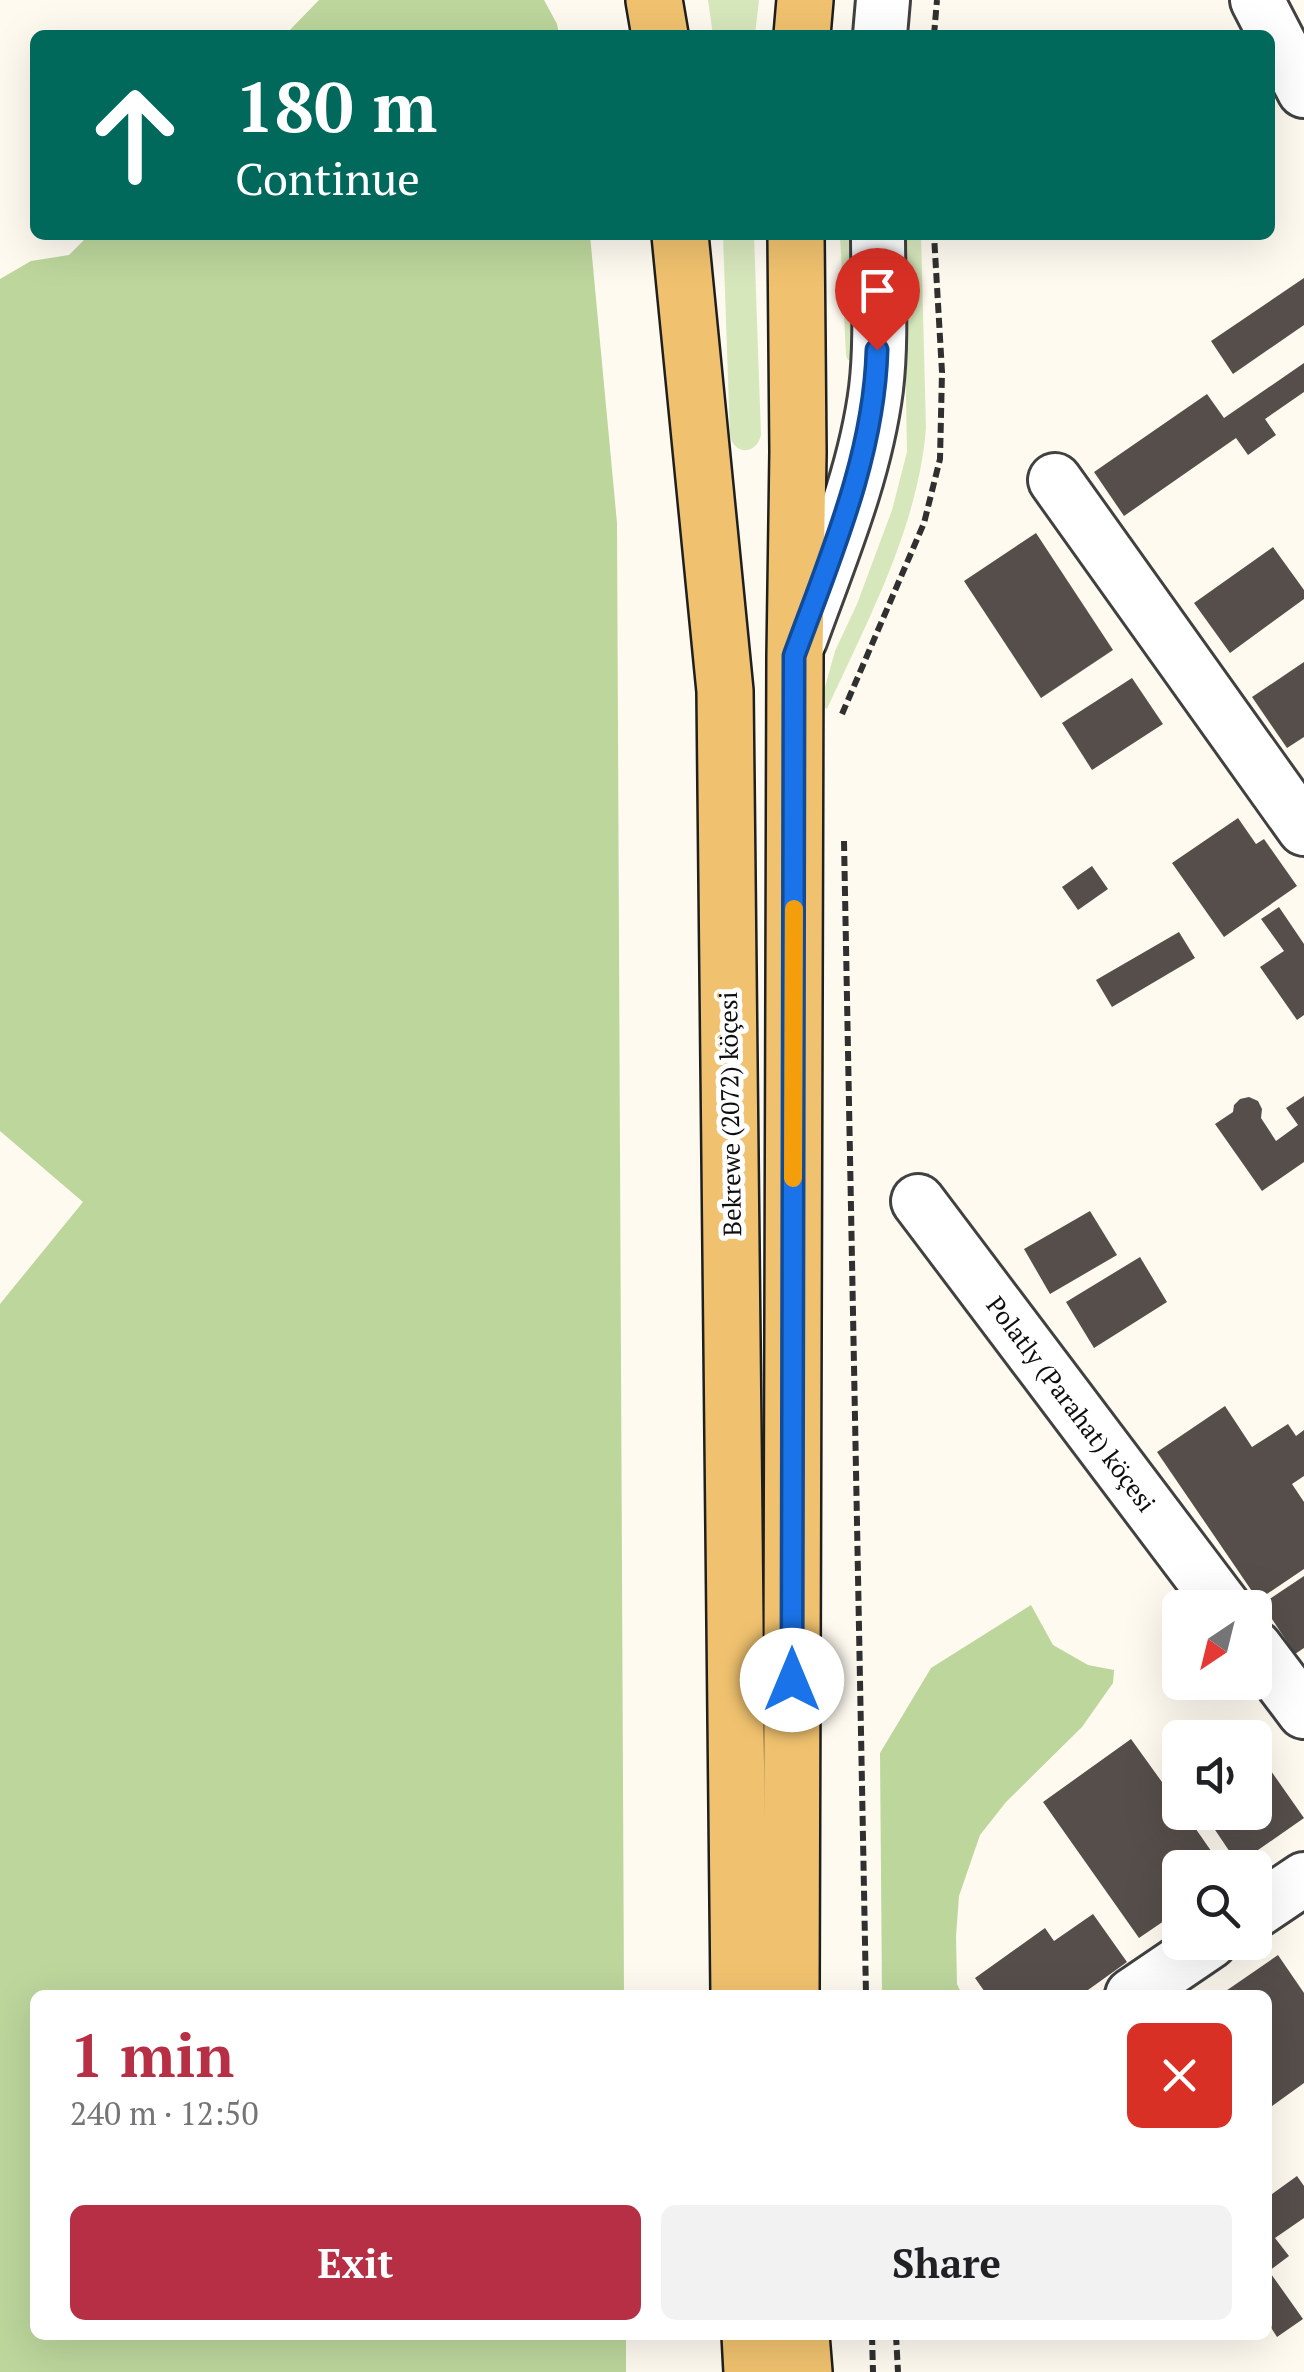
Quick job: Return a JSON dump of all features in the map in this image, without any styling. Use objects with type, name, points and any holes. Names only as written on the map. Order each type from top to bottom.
[{"type":"main road","points":[[654,0],[659,30]]},
{"type":"main road","points":[[803,30],[806,0]]},
{"type":"main road","name":"Bekrewe (2072) köçesi","points":[[680,240],[725,691],[739,1990]]},
{"type":"main road","points":[[791,1990],[796,240]]},
{"type":"main road","points":[[750,2340],[752,2372]]},
{"type":"main road","points":[[802,2340],[804,2372]]},
{"type":"street","points":[[880,30],[883,0]]},
{"type":"street","points":[[1257,0],[1273,30]]},
{"type":"street","points":[[1275,34],[1304,90]]},
{"type":"street","points":[[794,656],[850,500],[876,389],[878,240]]},
{"type":"street","points":[[1055,480],[1304,829]]},
{"type":"street","name":"Polatly (Parahat) köçesi","points":[[918,1201],[1211,1590]]},
{"type":"street","points":[[1272,1670],[1304,1712]]},
{"type":"street","points":[[1272,1901],[1304,1879]]},
{"type":"street","points":[[1139,1990],[1184,1960]]},
{"type":"path","points":[[935,30],[938,0]]},
{"type":"path","points":[[840,718],[924,524],[940,459],[942,372],[934,240]]},
{"type":"path","points":[[844,822],[866,1990]]},
{"type":"path","points":[[872,2340],[872,2372]]},
{"type":"path","points":[[896,2340],[898,2372]]},
{"type":"green space","points":[[319,0],[544,0],[558,30],[290,30]]},
{"type":"green space","points":[[708,0],[759,0],[756,30],[712,30]]},
{"type":"green space","points":[[84,240],[590,240],[617,523],[624,1990],[30,1990],[30,2340],[626,2340],[626,2372],[0,2372],[0,1304],[83,1202],[0,1131],[0,279],[31,261],[69,255]]},
{"type":"green space","points":[[723,240],[754,240],[761,435],[755,446],[746,450],[736,447],[730,436]]},
{"type":"green space","points":[[840,240],[850,240],[854,356],[848,360]]},
{"type":"green space","points":[[903,240],[921,240],[926,428],[921,465],[889,572],[827,709],[820,705],[835,651],[892,510],[907,452]]},
{"type":"green space","points":[[1031,1605],[1053,1645],[1088,1665],[1114,1670],[1113,1683],[1082,1727],[1006,1802],[980,1835],[959,1896],[956,1936],[960,1990],[882,1990],[880,1753],[931,1668]]},
{"type":"building","points":[[1304,278],[1304,325],[1233,374],[1211,341]]},
{"type":"building","points":[[1304,363],[1304,392],[1265,419],[1276,435],[1248,455],[1236,438],[1124,516],[1094,472],[1207,394],[1224,418]]},
{"type":"building","points":[[1036,533],[1113,650],[1041,698],[964,581]]},
{"type":"building","points":[[1273,547],[1304,590],[1304,599],[1230,653],[1194,603]]},
{"type":"building","points":[[1304,662],[1304,737],[1287,748],[1252,697]]},
{"type":"building","points":[[1132,678],[1163,724],[1092,770],[1062,723]]},
{"type":"building","points":[[1238,818],[1256,844],[1264,839],[1297,886],[1224,937],[1172,863]]},
{"type":"building","points":[[1092,866],[1108,889],[1078,910],[1062,887]]},
{"type":"building","points":[[1279,907],[1304,944],[1304,1015],[1297,1020],[1260,967],[1284,951],[1261,919]]},
{"type":"building","points":[[1179,932],[1195,958],[1112,1007],[1096,980]]},
{"type":"building","points":[[1304,1096],[1304,1162],[1262,1191],[1215,1124],[1233,1112],[1240,1099],[1249,1097],[1258,1101],[1261,1118],[1276,1141],[1298,1125],[1286,1108]]},
{"type":"building","points":[[1090,1211],[1117,1255],[1050,1294],[1024,1249]]},
{"type":"building","points":[[1140,1257],[1167,1302],[1094,1348],[1066,1302]]},
{"type":"building","points":[[1225,1406],[1252,1447],[1288,1424],[1296,1436],[1304,1430],[1304,1476],[1292,1484],[1304,1502],[1304,1569],[1272,1591],[1251,1590],[1157,1452]]},
{"type":"building","points":[[1304,1576],[1304,1648],[1295,1654],[1272,1619],[1272,1597]]},
{"type":"building","points":[[1131,1739],[1162,1782],[1162,1830],[1197,1830],[1210,1850],[1162,1850],[1162,1922],[1139,1938],[1043,1802]]},
{"type":"building","points":[[1272,1772],[1304,1818],[1258,1850],[1229,1850],[1215,1830],[1272,1830]]},
{"type":"building","points":[[1093,1914],[1127,1962],[1088,1990],[983,1990],[975,1978],[1045,1928],[1054,1941]]},
{"type":"building","points":[[1278,1955],[1304,1993],[1304,2083],[1272,2106],[1272,1990],[1227,1990]]},
{"type":"building","points":[[1297,2176],[1304,2186],[1304,2218],[1275,2238],[1289,2256],[1272,2269],[1272,2194]]},
{"type":"building","points":[[1272,2275],[1303,2319],[1277,2337],[1272,2329]]},
{"type":"slow traffic","points":[[793,1178],[794,909]]},
{"type":"route","points":[[792,1680],[794,656],[850,500],[876,389],[877,350]]}]
